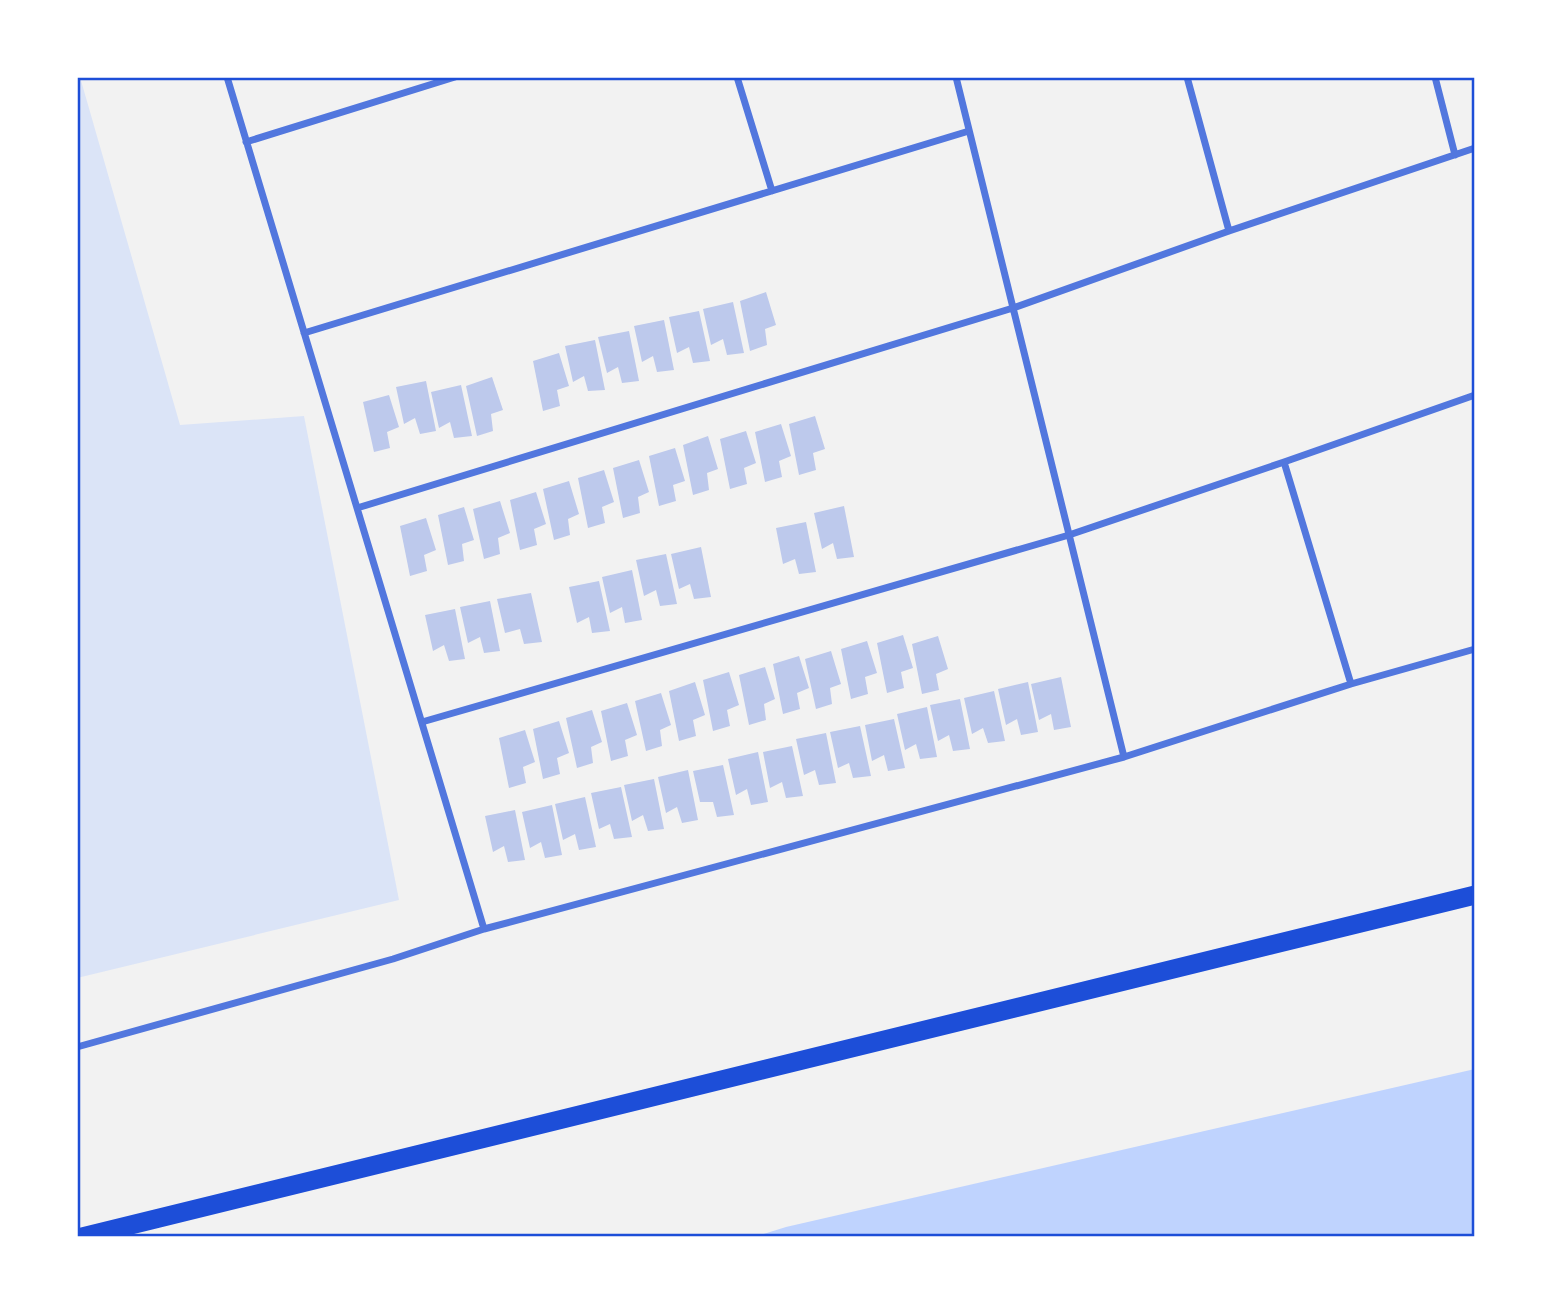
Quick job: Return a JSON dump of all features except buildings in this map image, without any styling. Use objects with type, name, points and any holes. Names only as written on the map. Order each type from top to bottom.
[{"type":"highway","points":[[82,1237],[1475,895]]},
{"type":"street","points":[[227,77],[484,929]]},
{"type":"street","points":[[246,142],[455,77]]},
{"type":"street","points":[[737,77],[772,191]]},
{"type":"street","points":[[956,77],[1124,757]]},
{"type":"street","points":[[1187,77],[1229,231]]},
{"type":"street","points":[[1435,77],[1455,155]]},
{"type":"street","points":[[304,333],[969,131]]},
{"type":"street","points":[[357,508],[1013,309],[1229,231],[1475,148]]},
{"type":"street","points":[[422,722],[1069,535],[1475,395]]},
{"type":"street","points":[[1284,462],[1351,684]]},
{"type":"street","points":[[77,1047],[393,959],[484,929],[1124,757],[1351,684],[1475,649]]},
{"type":"shaded area","points":[[77,77],[80,77],[180,425],[304,416],[399,900],[77,978]]},
{"type":"water","points":[[1475,1069],[1475,1237],[754,1237],[786,1227]]}]
